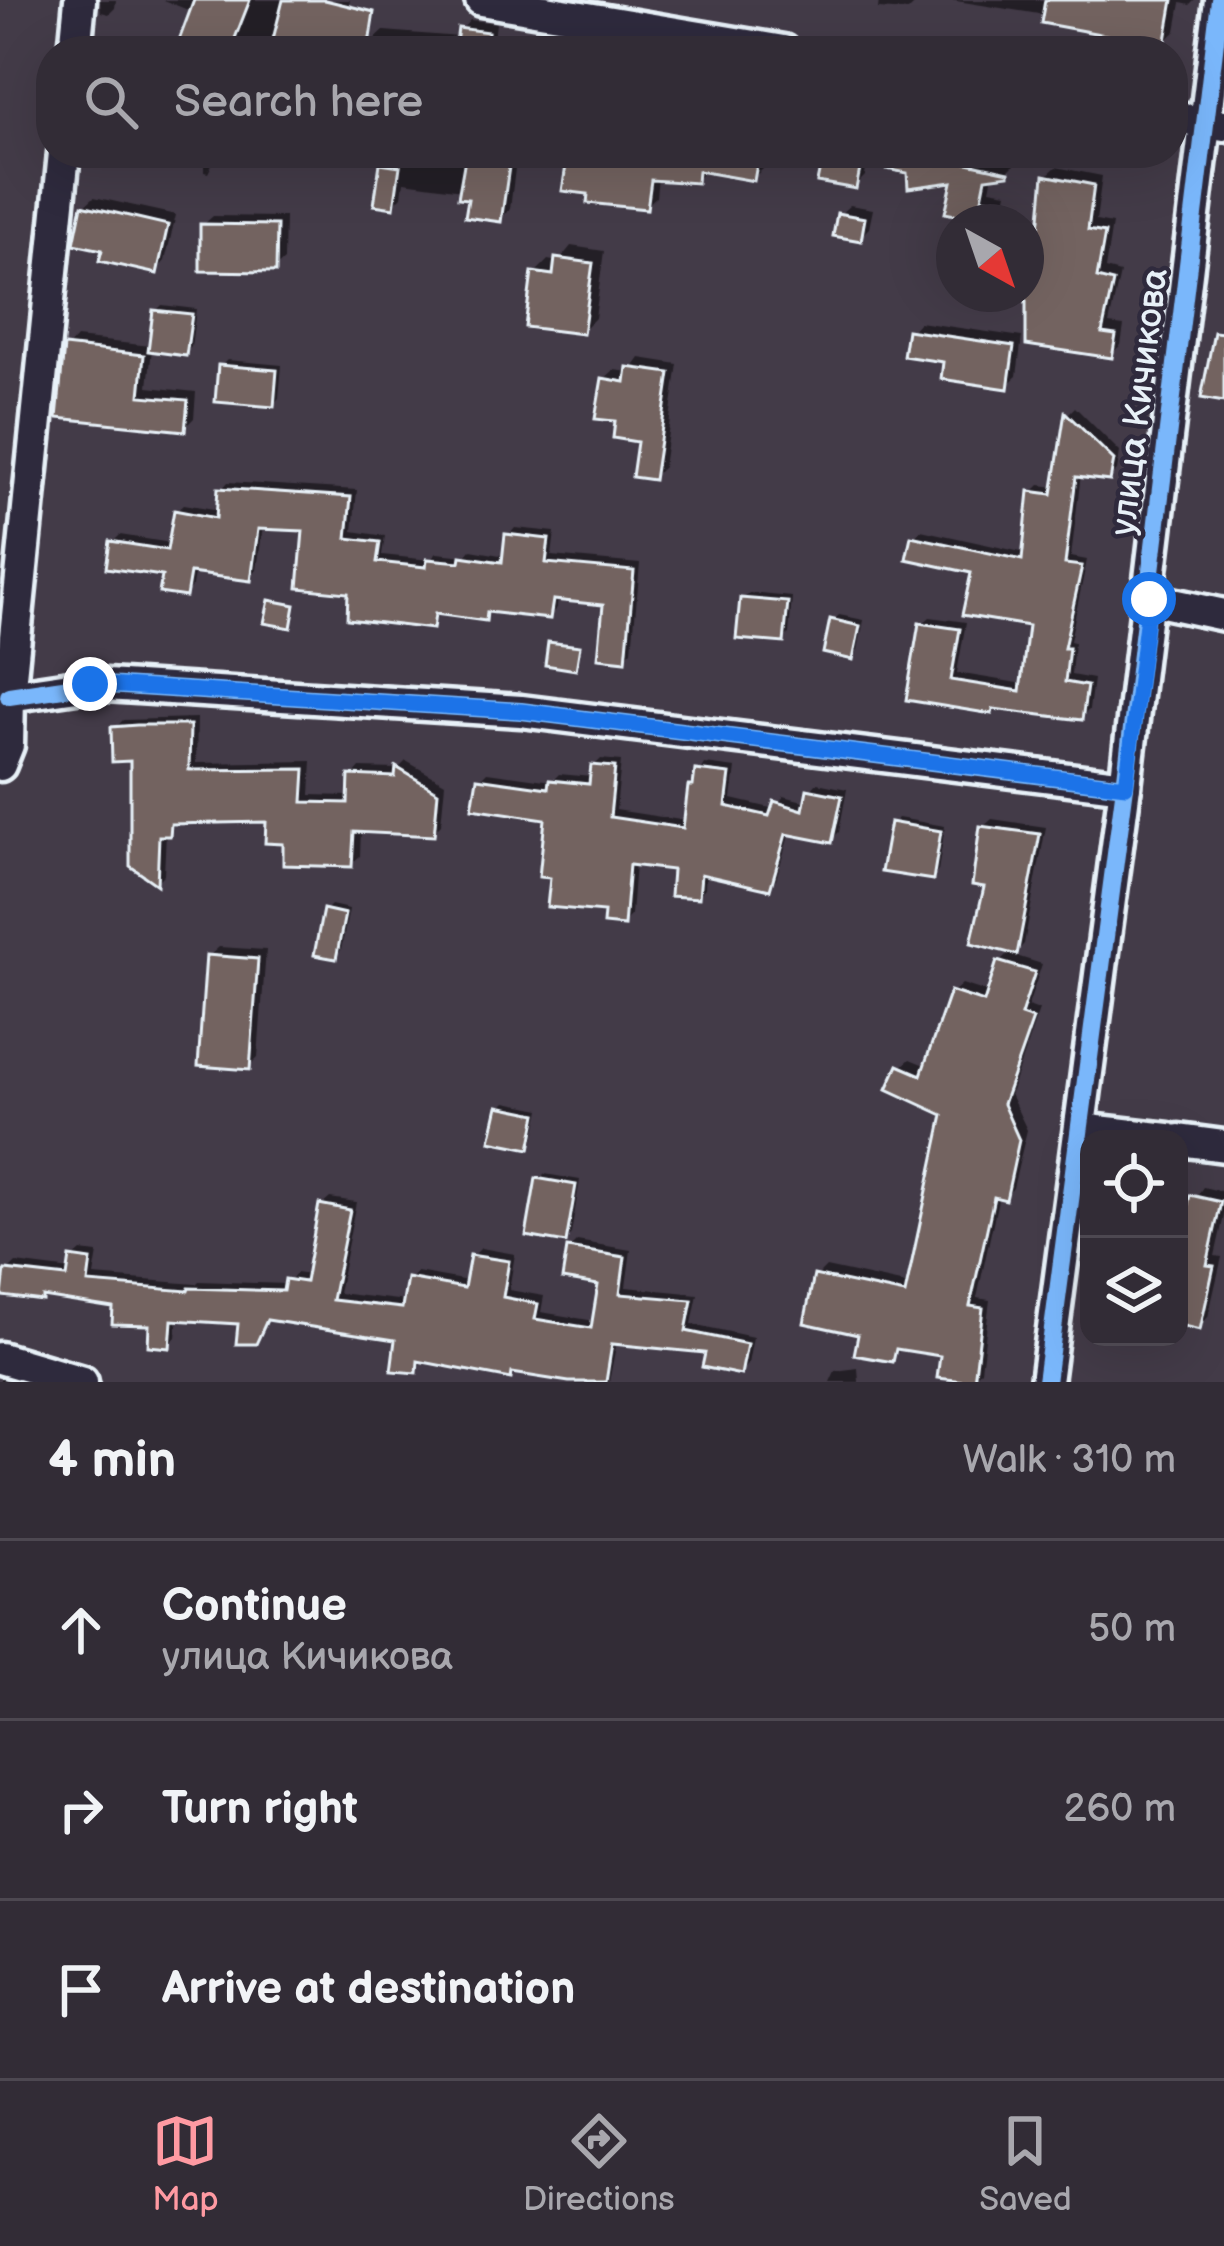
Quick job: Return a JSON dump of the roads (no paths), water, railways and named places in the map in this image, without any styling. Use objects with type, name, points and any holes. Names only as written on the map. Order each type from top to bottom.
[{"type":"street","points":[[76,36],[80,0]]},
{"type":"street","points":[[481,0],[694,36]]},
{"type":"street","name":"улица Кичикова","points":[[1046,1382],[1216,124],[1220,0]]},
{"type":"street","points":[[0,765],[8,745],[9,696],[62,168]]},
{"type":"street","points":[[1149,599],[1224,615]]},
{"type":"street","points":[[9,696],[90,684],[521,711],[1126,786]]},
{"type":"street","points":[[1080,1129],[1089,1130]]},
{"type":"street","points":[[1188,1141],[1224,1146]]},
{"type":"street","points":[[0,1358],[82,1382]]}]
